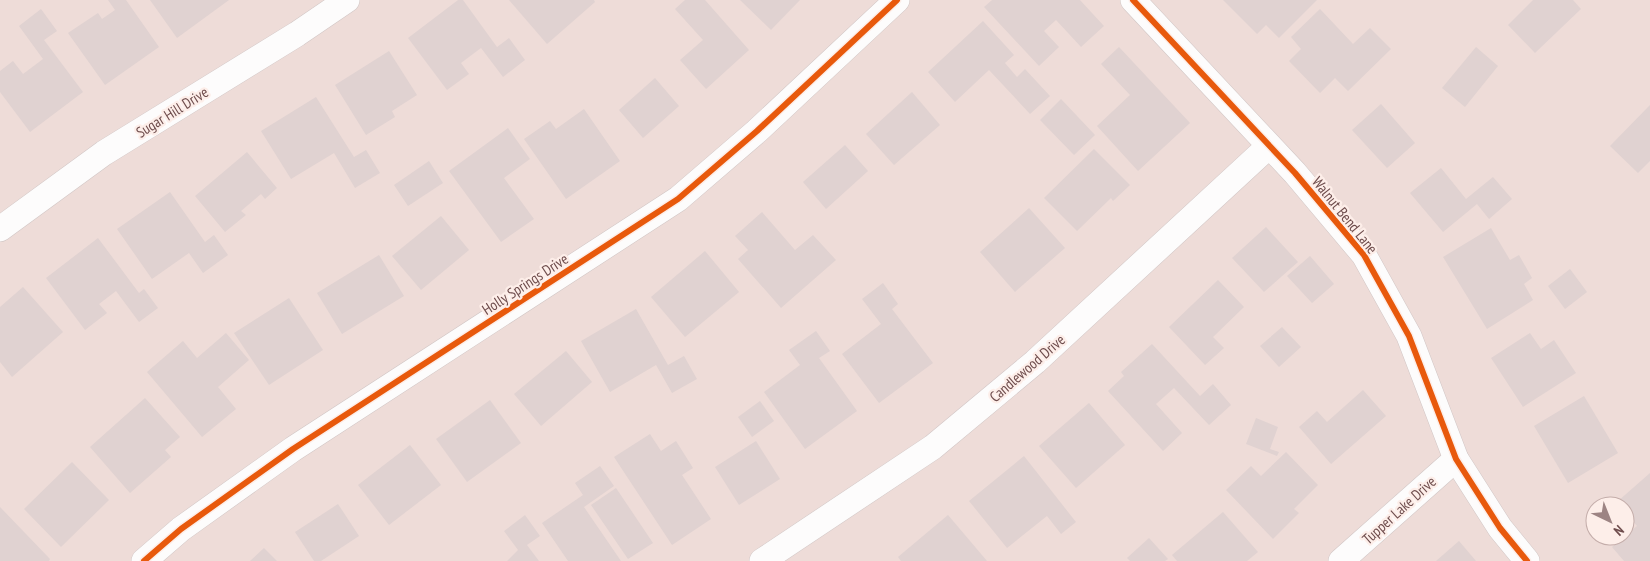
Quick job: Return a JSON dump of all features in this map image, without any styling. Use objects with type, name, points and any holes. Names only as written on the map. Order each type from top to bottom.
[{"type":"street","name":"Sugar Hill Drive","points":[[0,229],[104,153],[297,34],[347,0]]},
{"type":"street","name":"Holly Springs Drive","points":[[144,561],[180,530],[293,450],[678,199],[757,131],[898,0]]},
{"type":"street","name":"Walnut Bend Lane","points":[[1133,0],[1269,146],[1364,255],[1409,336],[1456,459],[1500,528],[1527,561]]},
{"type":"street","name":"Candlewood Drive","points":[[762,561],[933,447],[1035,362],[1269,146]]},
{"type":"street","name":"Tupper Lake Drive","points":[[1342,561],[1456,459]]},
{"type":"shaded area","points":[[0,0],[1650,0],[1650,561],[0,561]]},
{"type":"building","points":[[108,0],[126,0],[159,47],[105,85],[68,33],[98,13],[102,19],[115,10]]},
{"type":"building","points":[[150,0],[229,0],[177,38]]},
{"type":"building","points":[[458,0],[463,0],[497,47],[509,38],[525,60],[503,77],[481,48],[461,63],[469,74],[447,90],[408,38]]},
{"type":"building","points":[[509,0],[594,0],[595,2],[547,44]]},
{"type":"building","points":[[685,0],[705,0],[749,50],[706,89],[680,60],[703,40],[675,9]]},
{"type":"building","points":[[740,0],[800,0],[771,30]]},
{"type":"building","points":[[992,0],[1080,0],[1104,26],[1081,47],[1056,20],[1044,31],[1059,47],[1039,66],[984,7]]},
{"type":"building","points":[[1223,0],[1317,0],[1279,38],[1266,25],[1257,34]]},
{"type":"building","points":[[1533,0],[1573,0],[1581,9],[1535,53],[1508,25]]},
{"type":"building","points":[[41,9],[57,31],[44,40],[83,92],[30,132],[0,92],[0,71],[13,61],[23,74],[43,59],[19,26]]},
{"type":"building","points":[[1320,9],[1353,44],[1370,28],[1391,49],[1348,91],[1335,78],[1320,93],[1289,61],[1301,49],[1291,37]]},
{"type":"building","points":[[983,21],[1014,55],[1005,63],[1017,77],[1025,69],[1050,96],[1030,114],[989,70],[955,102],[928,72]]},
{"type":"building","points":[[1119,47],[1190,123],[1138,171],[1097,126],[1130,95],[1101,64]]},
{"type":"building","points":[[1476,47],[1498,66],[1465,107],[1442,88]]},
{"type":"building","points":[[389,51],[417,95],[392,111],[395,117],[366,135],[335,85]]},
{"type":"building","points":[[655,78],[679,106],[643,138],[619,110]]},
{"type":"building","points":[[912,92],[940,125],[894,165],[866,134]]},
{"type":"building","points":[[316,97],[354,157],[366,150],[380,173],[355,188],[334,153],[291,179],[261,131]]},
{"type":"building","points":[[1061,99],[1095,135],[1074,155],[1040,120]]},
{"type":"building","points":[[1381,104],[1415,143],[1387,168],[1352,130]]},
{"type":"building","points":[[1650,105],[1650,161],[1638,173],[1610,146]]},
{"type":"building","points":[[584,109],[620,161],[566,199],[524,139],[550,121],[556,129]]},
{"type":"building","points":[[508,128],[530,159],[504,178],[534,219],[501,242],[449,171]]},
{"type":"building","points":[[845,145],[868,171],[826,209],[803,182]]},
{"type":"building","points":[[1094,149],[1130,185],[1113,201],[1111,198],[1077,231],[1044,198]]},
{"type":"building","points":[[247,152],[277,188],[265,199],[261,194],[241,211],[246,215],[225,232],[195,196]]},
{"type":"building","points":[[429,161],[443,183],[408,206],[394,185]]},
{"type":"building","points":[[1441,168],[1466,199],[1493,177],[1512,199],[1489,219],[1477,204],[1443,232],[1410,193]]},
{"type":"building","points":[[170,192],[205,242],[214,235],[228,255],[203,273],[189,253],[152,279],[117,229]]},
{"type":"building","points":[[1029,208],[1065,248],[1015,292],[980,252]]},
{"type":"building","points":[[762,212],[795,250],[813,235],[836,260],[781,308],[738,259],[748,250],[735,236]]},
{"type":"building","points":[[441,216],[469,250],[421,290],[392,256]]},
{"type":"building","points":[[1266,227],[1298,262],[1264,292],[1232,258]]},
{"type":"building","points":[[1491,228],[1510,260],[1519,255],[1532,278],[1524,284],[1533,300],[1487,329],[1443,257]]},
{"type":"building","points":[[98,238],[139,293],[144,289],[158,308],[139,322],[116,291],[99,304],[107,313],[85,330],[46,278]]},
{"type":"building","points":[[705,251],[739,292],[685,337],[651,297]]},
{"type":"building","points":[[379,255],[404,296],[342,334],[317,293]]},
{"type":"building","points":[[1310,256],[1334,284],[1312,303],[1287,276]]},
{"type":"building","points":[[1570,269],[1587,292],[1565,309],[1548,286]]},
{"type":"building","points":[[1218,280],[1244,307],[1213,337],[1224,348],[1205,365],[1169,327]]},
{"type":"building","points":[[883,283],[898,304],[892,309],[933,363],[879,403],[842,354],[881,324],[862,299]]},
{"type":"building","points":[[23,287],[63,332],[12,377],[0,362],[0,307]]},
{"type":"building","points":[[289,298],[323,350],[269,385],[234,333]]},
{"type":"building","points":[[636,309],[668,365],[684,356],[697,379],[672,393],[656,365],[610,392],[581,341]]},
{"type":"building","points":[[1282,327],[1301,347],[1279,367],[1260,346]]},
{"type":"building","points":[[816,331],[830,351],[819,358],[857,411],[805,449],[764,392],[800,365],[789,350]]},
{"type":"building","points":[[226,333],[249,360],[218,387],[236,409],[202,437],[147,372],[183,341],[197,358]]},
{"type":"building","points":[[1530,333],[1541,349],[1554,340],[1576,373],[1523,407],[1491,358]]},
{"type":"building","points":[[1152,344],[1200,396],[1213,384],[1231,405],[1209,425],[1174,388],[1156,404],[1182,433],[1163,451],[1108,391],[1124,376],[1121,372]]},
{"type":"building","points":[[566,351],[592,382],[541,426],[514,394]]},
{"type":"building","points":[[1363,390],[1386,416],[1331,464],[1299,427],[1317,411],[1327,422]]},
{"type":"building","points":[[1584,396],[1618,453],[1568,483],[1534,426]]},
{"type":"building","points":[[145,398],[180,437],[165,450],[171,457],[130,493],[90,447]]},
{"type":"building","points":[[490,400],[521,443],[467,482],[436,439]]},
{"type":"building","points":[[760,401],[774,421],[752,437],[738,417]]},
{"type":"building","points":[[1089,403],[1125,445],[1076,488],[1039,446]]},
{"type":"building","points":[[1256,418],[1278,427],[1270,449],[1279,452],[1277,456],[1246,444]]},
{"type":"building","points":[[650,434],[661,451],[676,441],[693,468],[682,475],[711,519],[672,545],[614,457]]},
{"type":"building","points":[[756,441],[780,479],[739,505],[715,467]]},
{"type":"building","points":[[410,445],[441,485],[389,525],[358,485]]},
{"type":"building","points":[[1286,452],[1318,485],[1294,509],[1299,513],[1273,539],[1226,490],[1251,466],[1261,476]]},
{"type":"building","points":[[1024,456],[1076,522],[1061,534],[1047,516],[1007,548],[969,501]]},
{"type":"building","points":[[72,462],[109,500],[61,547],[24,509]]},
{"type":"building","points":[[600,466],[614,486],[584,507],[621,561],[568,561],[542,523],[583,495],[575,483]]},
{"type":"building","points":[[1650,473],[1650,561],[1624,561],[1612,547],[1635,546],[1635,528],[1637,526],[1635,524],[1635,496],[1624,496]]},
{"type":"building","points":[[616,488],[653,543],[628,559],[591,505]]},
{"type":"building","points":[[338,504],[359,536],[321,561],[314,561],[295,532]]},
{"type":"building","points":[[0,507],[50,559],[49,561],[0,561]]},
{"type":"building","points":[[1223,512],[1258,552],[1247,561],[1177,561],[1172,555]]},
{"type":"building","points":[[525,515],[540,536],[527,545],[539,561],[507,561],[518,550],[504,531]]},
{"type":"building","points":[[948,515],[987,561],[901,561],[898,557]]},
{"type":"building","points":[[1149,538],[1168,559],[1165,561],[1130,561],[1127,558]]},
{"type":"building","points":[[1459,541],[1476,561],[1436,561]]},
{"type":"building","points":[[264,548],[277,561],[250,561]]},
{"type":"cycle path","points":[[144,561],[181,529],[293,449],[678,199],[757,131],[897,0]]},
{"type":"cycle path","points":[[1133,0],[1295,173],[1364,255],[1409,336],[1456,459],[1500,528],[1527,561]]}]
